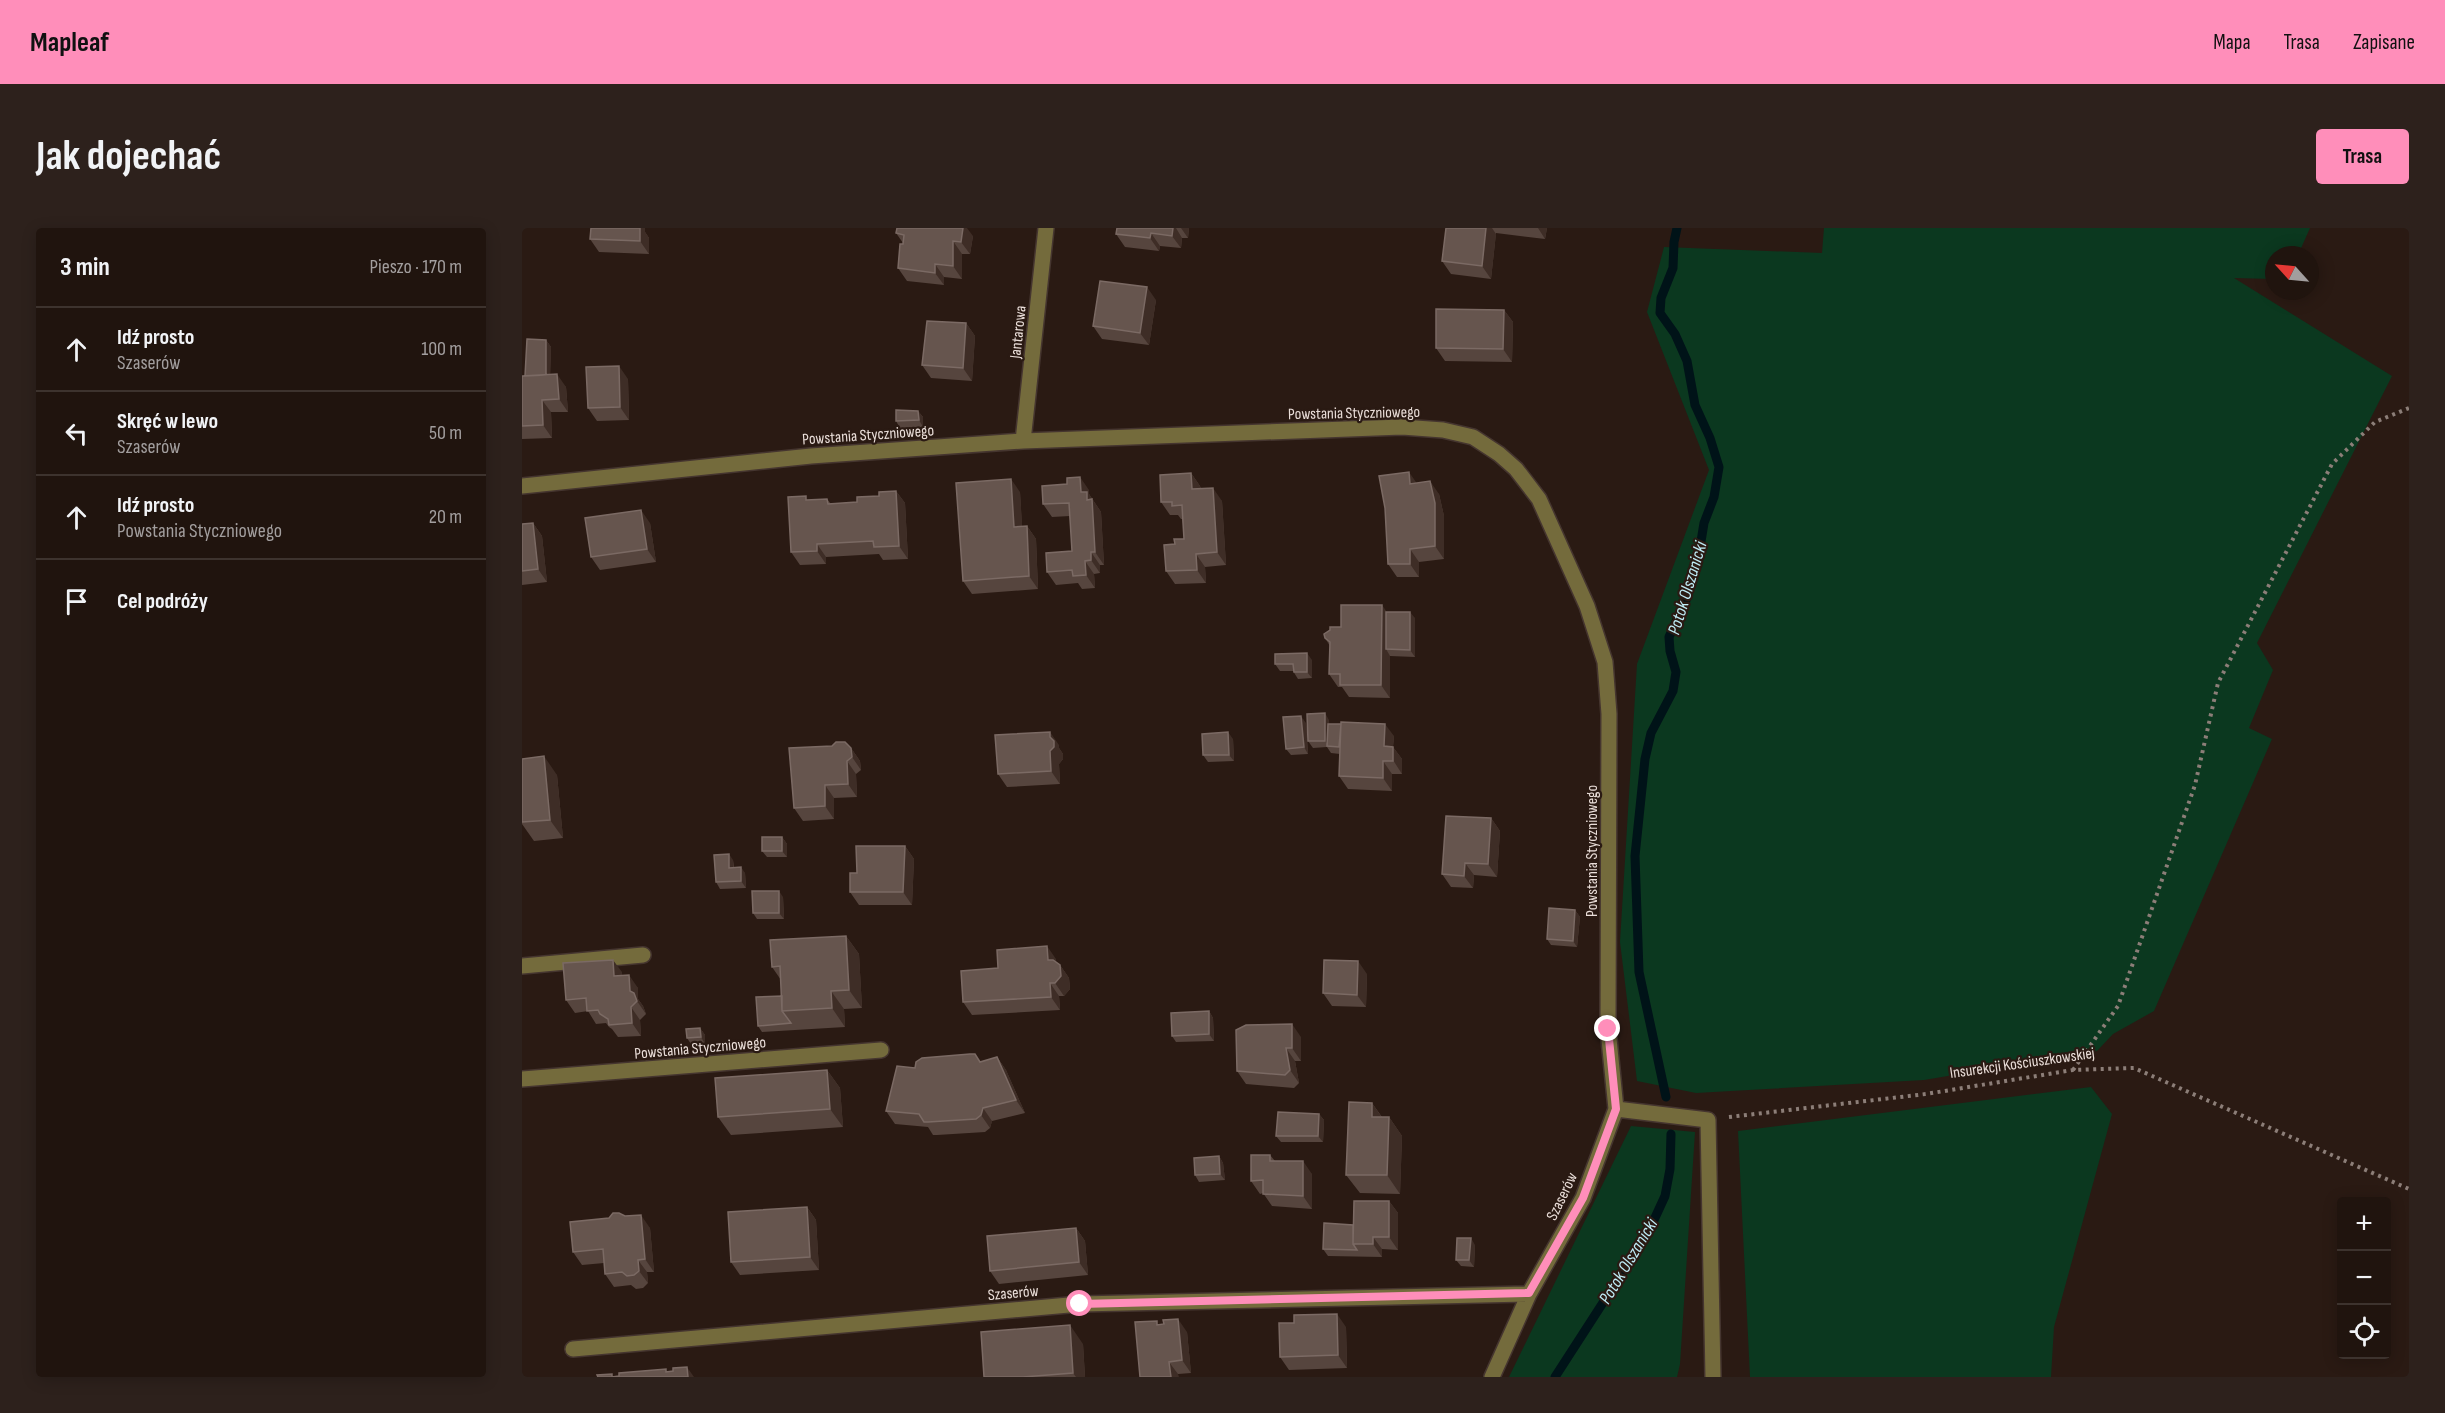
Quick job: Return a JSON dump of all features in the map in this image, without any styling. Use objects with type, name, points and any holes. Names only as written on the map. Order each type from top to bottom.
[{"type":"street","name":"Jantarowa","points":[[1023,441],[1046,228]]},
{"type":"street","name":"Powstania Styczniowego","points":[[522,486],[811,456],[1023,441],[1402,427],[1443,430],[1473,437],[1499,454],[1516,469],[1539,499],[1587,606],[1605,662],[1609,714],[1608,1029],[1616,1109]]},
{"type":"street","points":[[522,966],[642,955]]},
{"type":"street","name":"Powstania Styczniowego","points":[[522,1079],[880,1050]]},
{"type":"street","points":[[1616,1109],[1708,1120],[1713,1377]]},
{"type":"street","name":"Szaserów","points":[[1492,1377],[1529,1293],[1583,1198],[1616,1109]]},
{"type":"street","name":"Szaserów","points":[[573,1349],[1080,1304],[1529,1293]]},
{"type":"path","points":[[2073,1070],[2118,1006],[2195,785],[2218,683],[2332,464],[2375,422],[2409,408]]},
{"type":"path","name":"Insurekcji Kościuszkowskiej","points":[[1708,1120],[1926,1094],[2073,1070],[2134,1068],[2409,1189]]},
{"type":"green space","points":[[1824,228],[2310,228],[2302,246],[2265,246],[2265,279],[2234,278],[2265,297],[2265,300],[2269,300],[2392,376],[2257,643],[2273,670],[2249,728],[2272,739],[2154,1011],[2113,1034],[2097,1051],[1924,1080],[1696,1093],[1637,1081],[1620,942],[1637,664],[1709,470],[1647,312],[1664,247],[1822,253]]},
{"type":"green space","points":[[2091,1087],[2112,1114],[2054,1327],[2051,1377],[1750,1377],[1738,1131]]},
{"type":"green space","points":[[1631,1126],[1695,1132],[1680,1364],[1677,1377],[1509,1377]]},
{"type":"building","points":[[591,228],[640,228],[640,241],[590,239]]},
{"type":"building","points":[[897,228],[963,228],[961,242],[953,241],[953,266],[935,264],[935,273],[898,268],[900,244],[903,244],[904,235],[896,233]]},
{"type":"building","points":[[1117,228],[1173,228],[1172,236],[1151,233],[1150,238],[1116,234]]},
{"type":"building","points":[[1446,228],[1486,228],[1482,266],[1442,261]]},
{"type":"building","points":[[1100,281],[1147,287],[1140,333],[1093,326]]},
{"type":"building","points":[[1436,309],[1504,310],[1503,349],[1436,348]]},
{"type":"building","points":[[927,321],[966,323],[963,368],[922,365]]},
{"type":"building","points":[[527,339],[546,340],[546,375],[525,376]]},
{"type":"building","points":[[619,366],[620,407],[588,408],[586,367]]},
{"type":"building","points":[[557,374],[559,399],[542,400],[543,425],[522,426],[522,376]]},
{"type":"building","points":[[896,410],[918,411],[919,420],[896,421]]},
{"type":"building","points":[[1409,472],[1410,484],[1430,481],[1435,503],[1435,546],[1410,549],[1410,564],[1388,564],[1385,508],[1379,476]]},
{"type":"building","points":[[1191,473],[1192,489],[1213,488],[1217,552],[1196,554],[1197,570],[1166,571],[1164,545],[1175,544],[1174,539],[1184,539],[1182,505],[1172,506],[1172,502],[1161,502],[1160,475]]},
{"type":"building","points":[[1080,477],[1081,492],[1087,492],[1087,500],[1092,499],[1095,552],[1091,552],[1091,560],[1085,561],[1086,575],[1073,576],[1072,570],[1047,572],[1046,553],[1072,551],[1069,503],[1043,504],[1042,486],[1067,484],[1067,478]]},
{"type":"building","points":[[1011,479],[1014,527],[1027,526],[1029,576],[963,581],[956,483]]},
{"type":"building","points":[[896,491],[899,546],[874,547],[873,541],[817,544],[817,551],[791,552],[788,497],[806,496],[806,500],[827,499],[828,504],[857,502],[857,497],[879,496],[879,492]]},
{"type":"building","points":[[641,510],[647,549],[591,557],[585,518]]},
{"type":"building","points":[[533,523],[538,569],[522,571],[522,524]]},
{"type":"building","points":[[1341,605],[1382,605],[1381,685],[1340,685],[1340,674],[1329,674],[1330,642],[1324,634],[1330,630],[1330,627],[1341,627]]},
{"type":"building","points":[[1386,612],[1410,612],[1410,650],[1386,649]]},
{"type":"building","points":[[1307,653],[1307,672],[1294,672],[1293,664],[1275,664],[1275,654]]},
{"type":"building","points":[[1325,713],[1325,741],[1308,741],[1307,714]]},
{"type":"building","points":[[1301,716],[1304,747],[1286,749],[1283,717]]},
{"type":"building","points":[[1341,722],[1385,724],[1384,746],[1393,747],[1393,761],[1383,761],[1383,778],[1339,776]]},
{"type":"building","points":[[1328,724],[1341,724],[1339,747],[1327,746]]},
{"type":"building","points":[[1050,732],[1050,737],[1054,741],[1054,747],[1050,751],[1051,771],[998,774],[995,735]]},
{"type":"building","points":[[1228,732],[1229,755],[1203,755],[1202,734]]},
{"type":"building","points":[[836,742],[845,742],[851,748],[852,757],[847,761],[848,784],[825,785],[825,806],[794,808],[789,748],[832,746]]},
{"type":"building","points":[[544,756],[550,820],[522,822],[522,759]]},
{"type":"building","points":[[1446,816],[1491,818],[1488,864],[1465,863],[1464,876],[1442,874]]},
{"type":"building","points":[[762,837],[782,837],[782,851],[762,851]]},
{"type":"building","points":[[856,846],[905,846],[903,892],[850,892],[850,873],[857,873]]},
{"type":"building","points":[[729,854],[729,868],[741,867],[741,881],[716,882],[714,855]]},
{"type":"building","points":[[752,891],[779,891],[779,913],[753,913]]},
{"type":"building","points":[[1549,908],[1575,910],[1573,941],[1547,939]]},
{"type":"building","points":[[846,936],[849,990],[831,991],[832,1008],[782,1011],[780,966],[772,967],[770,940]]},
{"type":"building","points":[[1047,946],[1048,960],[1053,960],[1060,965],[1061,976],[1055,983],[1050,983],[1051,997],[963,1002],[961,971],[998,968],[997,950]]},
{"type":"building","points":[[613,960],[614,976],[629,975],[630,991],[634,993],[637,1001],[631,1007],[632,1023],[609,1025],[608,1019],[598,1010],[587,1011],[586,998],[566,1000],[563,963]]},
{"type":"building","points":[[1324,960],[1358,961],[1357,995],[1323,993]]},
{"type":"building","points":[[782,996],[782,1011],[791,1023],[758,1026],[756,997]]},
{"type":"building","points":[[1209,1011],[1209,1034],[1172,1036],[1171,1013]]},
{"type":"building","points":[[1292,1024],[1292,1048],[1286,1048],[1290,1070],[1285,1075],[1237,1071],[1236,1030],[1246,1025]]},
{"type":"building","points":[[700,1028],[701,1037],[687,1038],[686,1029]]},
{"type":"building","points":[[975,1054],[980,1062],[997,1057],[1016,1100],[983,1108],[981,1115],[976,1119],[924,1122],[919,1114],[886,1111],[897,1066],[915,1068],[916,1062],[922,1058]]},
{"type":"building","points":[[827,1070],[830,1109],[718,1117],[715,1078]]},
{"type":"building","points":[[1349,1102],[1372,1103],[1372,1117],[1389,1117],[1387,1175],[1346,1175]]},
{"type":"building","points":[[1278,1112],[1319,1114],[1318,1136],[1276,1136]]},
{"type":"building","points":[[1251,1155],[1270,1155],[1270,1161],[1303,1161],[1303,1196],[1263,1194],[1263,1180],[1251,1181]]},
{"type":"building","points":[[1219,1156],[1220,1174],[1195,1175],[1194,1158]]},
{"type":"building","points":[[1354,1201],[1389,1201],[1389,1237],[1373,1237],[1373,1244],[1353,1244]]},
{"type":"building","points":[[807,1207],[810,1257],[731,1262],[728,1212]]},
{"type":"building","points":[[613,1213],[625,1216],[641,1215],[645,1259],[638,1260],[639,1271],[634,1275],[627,1276],[622,1272],[605,1274],[603,1249],[573,1252],[570,1222],[609,1218]]},
{"type":"building","points":[[1324,1223],[1353,1225],[1353,1244],[1357,1250],[1323,1249]]},
{"type":"building","points":[[1076,1228],[1079,1262],[990,1271],[987,1236]]},
{"type":"building","points":[[1457,1238],[1471,1238],[1469,1260],[1456,1260]]},
{"type":"building","points":[[1337,1314],[1338,1355],[1280,1357],[1279,1323],[1294,1323],[1294,1315]]},
{"type":"building","points":[[1178,1319],[1182,1360],[1169,1362],[1171,1377],[1140,1377],[1135,1322],[1157,1321],[1157,1325],[1164,1324],[1163,1320]]},
{"type":"building","points":[[1070,1325],[1073,1373],[984,1377],[981,1332]]},
{"type":"building","points":[[687,1367],[688,1377],[612,1377],[619,1376],[619,1373],[666,1369],[666,1372],[673,1371],[673,1368]]},
{"type":"building","points":[[612,1374],[612,1377],[598,1377],[597,1375]]},
{"type":"waterway","name":"Potok Olszanicki","points":[[1666,1097],[1639,972],[1635,856],[1645,759],[1651,733],[1673,691],[1676,672],[1669,637],[1686,600],[1697,566],[1704,523],[1714,497],[1719,467],[1710,438],[1695,405],[1687,361],[1675,334],[1660,313],[1661,298],[1673,268],[1677,228]]},
{"type":"waterway","name":"Potok Olszanicki","points":[[1555,1377],[1648,1233],[1665,1196],[1670,1169],[1671,1134]]},
{"type":"route","points":[[1080,1304],[1529,1293],[1583,1198],[1616,1109],[1608,1029]]}]
